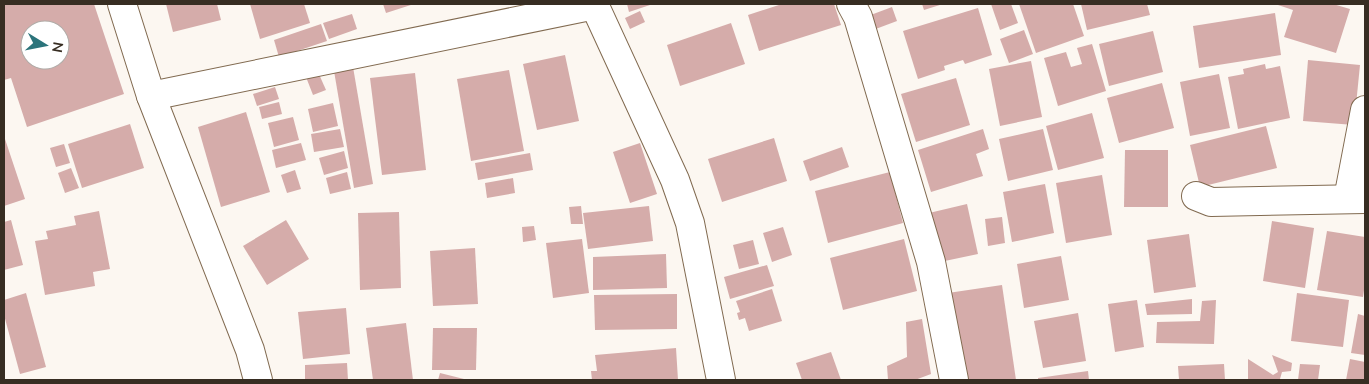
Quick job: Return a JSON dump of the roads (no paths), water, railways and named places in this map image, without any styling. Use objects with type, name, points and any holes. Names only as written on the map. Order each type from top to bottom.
[{"type":"street","points":[[122,4],[151,96],[250,350],[258,380]]},
{"type":"street","points":[[151,96],[595,4],[675,180],[690,223],[721,380]]},
{"type":"street","points":[[851,4],[858,17],[931,262],[954,380]]},
{"type":"street","points":[[1196,196],[1211,202],[1356,199],[1365,110]]}]
